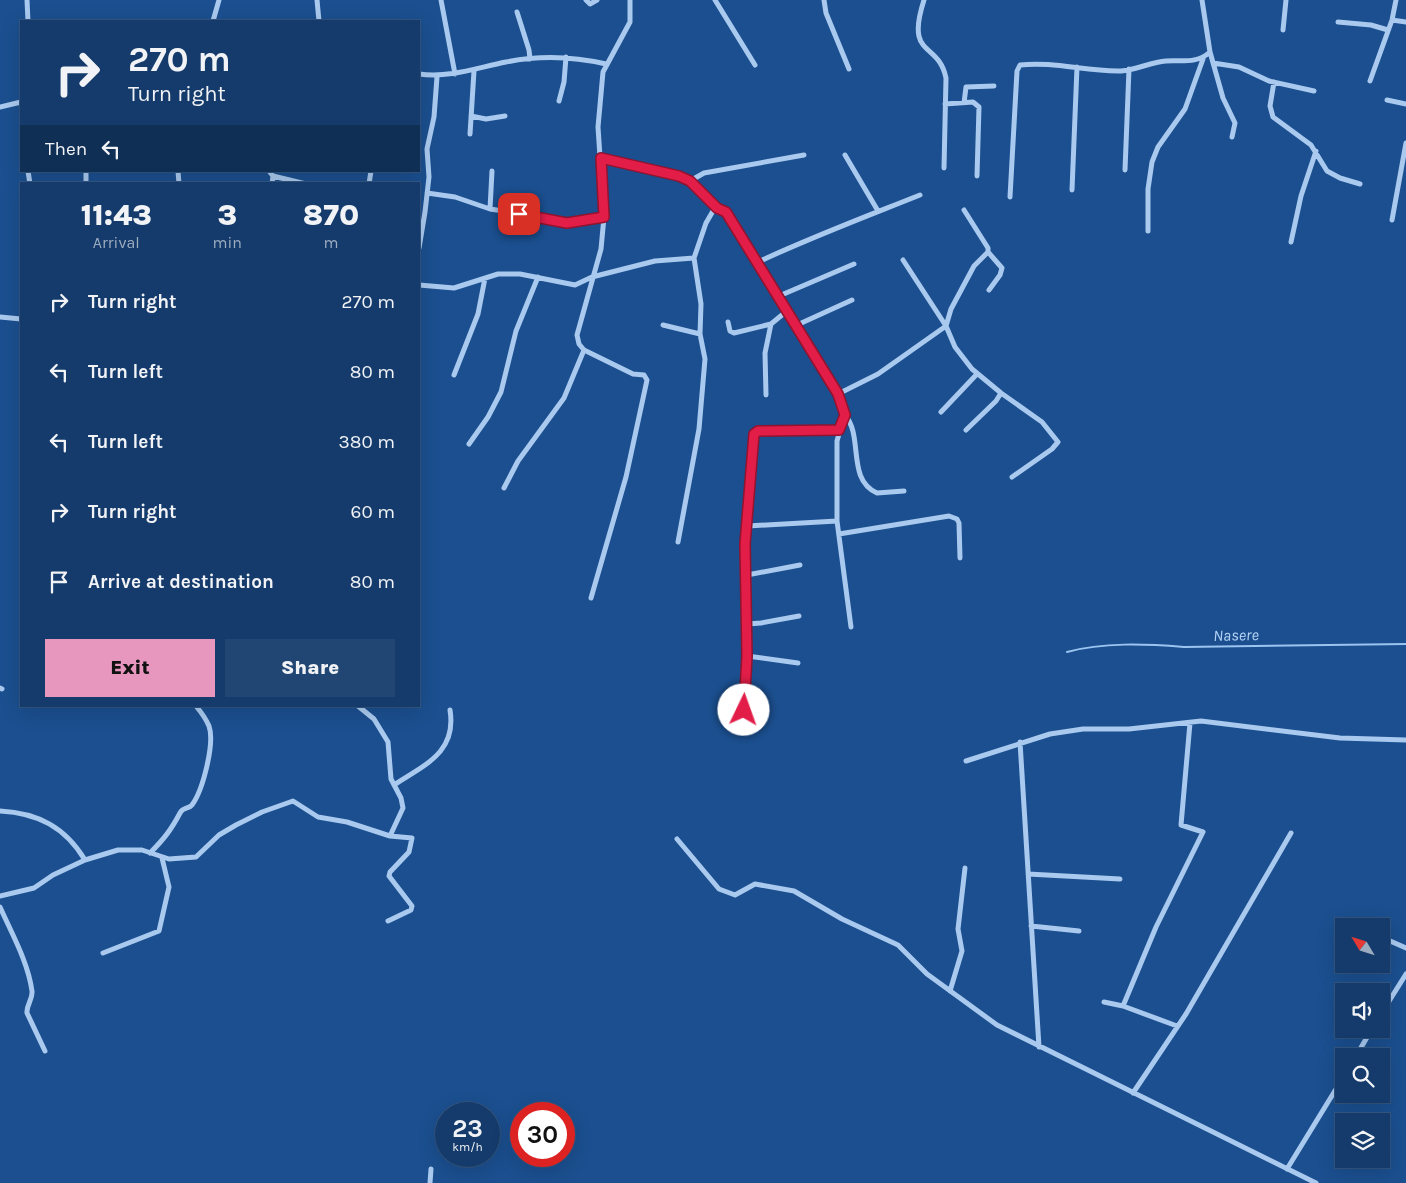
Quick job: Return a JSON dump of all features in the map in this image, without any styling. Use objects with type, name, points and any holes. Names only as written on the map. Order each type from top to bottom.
[{"type":"street","points":[[27,0],[28,20]]},
{"type":"street","points":[[214,20],[219,0]]},
{"type":"street","points":[[317,0],[318,20]]},
{"type":"street","points":[[441,0],[455,74]]},
{"type":"street","points":[[586,0],[590,4],[597,0]]},
{"type":"street","points":[[591,598],[626,477],[648,380],[644,375],[633,374],[584,350],[579,344],[577,335],[601,249],[604,217],[598,127],[602,72],[630,22],[630,0]]},
{"type":"street","points":[[715,0],[756,65]]},
{"type":"street","points":[[824,0],[826,13],[849,69]]},
{"type":"street","points":[[924,0],[918,20],[919,39],[944,69],[944,168]]},
{"type":"street","points":[[1202,0],[1210,52],[1222,98],[1235,123],[1232,137]]},
{"type":"street","points":[[1283,30],[1286,0]]},
{"type":"street","points":[[1370,81],[1392,20],[1396,0]]},
{"type":"street","points":[[517,12],[530,59]]},
{"type":"street","points":[[1392,20],[1406,22]]},
{"type":"street","points":[[1338,22],[1371,25],[1388,30]]},
{"type":"street","points":[[1148,231],[1148,189],[1152,162],[1158,147],[1186,109],[1203,59],[1210,52]]},
{"type":"street","points":[[420,74],[438,77],[474,71],[505,62],[566,57],[606,64]]},
{"type":"street","points":[[559,101],[564,82],[566,57]]},
{"type":"street","points":[[1010,197],[1018,68],[1026,64],[1119,71],[1166,61],[1203,59]]},
{"type":"street","points":[[1213,63],[1239,67],[1274,82],[1314,92]]},
{"type":"street","points":[[1072,190],[1077,67]]},
{"type":"street","points":[[1125,170],[1129,69]]},
{"type":"street","points":[[470,134],[474,71]]},
{"type":"street","points":[[420,241],[427,192],[427,149],[438,77]]},
{"type":"street","points":[[1274,82],[1270,106],[1272,116],[1311,145],[1331,174],[1360,184]]},
{"type":"street","points":[[964,103],[966,87],[994,86]]},
{"type":"street","points":[[1387,100],[1406,104]]},
{"type":"street","points":[[0,107],[20,102]]},
{"type":"street","points":[[945,104],[975,103],[979,107],[977,176]]},
{"type":"street","points":[[471,116],[486,118],[505,116]]},
{"type":"street","points":[[1392,220],[1406,143]]},
{"type":"street","points":[[1291,242],[1300,196],[1316,151]]},
{"type":"street","points":[[690,181],[704,173],[804,155]]},
{"type":"street","points":[[844,155],[878,212]]},
{"type":"street","points":[[601,158],[679,176],[690,181],[717,208],[726,212],[838,394],[845,415],[853,426],[860,473],[868,486],[877,493],[904,491]]},
{"type":"street","points":[[490,209],[492,170]]},
{"type":"street","points":[[270,172],[273,176],[298,182]]},
{"type":"street","points":[[272,182],[273,176]]},
{"type":"street","points":[[427,192],[455,197],[490,209],[567,223],[604,217]]},
{"type":"street","points":[[756,263],[801,242],[854,223],[920,195]]},
{"type":"street","points":[[678,542],[699,428],[704,359],[700,334],[701,304],[694,258],[706,222],[717,208]]},
{"type":"street","points":[[964,210],[988,248],[988,252],[1002,268],[1000,275],[989,290]]},
{"type":"street","points":[[838,394],[891,366],[946,326],[951,309],[974,266],[988,252]]},
{"type":"street","points":[[420,286],[454,288],[498,274],[538,277],[575,284],[592,277],[655,261],[694,258]]},
{"type":"street","points":[[903,260],[946,326],[955,347],[977,374],[1000,393],[1042,422],[1058,442],[1052,449],[1012,477]]},
{"type":"street","points":[[779,296],[854,264]]},
{"type":"street","points":[[470,444],[488,417],[501,392],[516,331],[538,277]]},
{"type":"street","points":[[454,375],[478,314],[485,278]]},
{"type":"street","points":[[797,325],[852,300]]},
{"type":"street","points":[[728,322],[730,331],[734,333],[771,324],[788,310]]},
{"type":"street","points":[[0,316],[20,319]]},
{"type":"street","points":[[766,395],[765,353],[771,324]]},
{"type":"street","points":[[663,325],[700,334]]},
{"type":"street","points":[[504,488],[518,461],[564,398],[584,350]]},
{"type":"street","points":[[941,412],[977,374]]},
{"type":"street","points":[[966,430],[996,401],[1000,393]]},
{"type":"street","points":[[845,415],[837,441],[837,521],[851,628]]},
{"type":"street","points":[[744,710],[747,656],[745,544],[755,432],[839,430]]},
{"type":"street","points":[[839,534],[949,516],[959,523],[960,558]]},
{"type":"street","points":[[748,526],[837,521]]},
{"type":"street","points":[[747,575],[800,565]]},
{"type":"street","points":[[747,624],[799,616]]},
{"type":"street","points":[[747,656],[798,663]]},
{"type":"street","points":[[150,852],[170,832],[181,811],[192,805],[202,780],[208,758],[210,734],[206,720],[197,707]]},
{"type":"street","points":[[359,707],[382,729],[388,742],[390,771],[403,808],[390,836]]},
{"type":"street","points":[[394,785],[439,755],[452,730],[450,710]]},
{"type":"street","points":[[966,761],[1020,742],[1050,734],[1083,729],[1129,729],[1201,721],[1340,738],[1406,740]]},
{"type":"street","points":[[1123,1006],[1156,927],[1203,832],[1181,824],[1190,723]]},
{"type":"street","points":[[1020,742],[1039,1047]]},
{"type":"street","points":[[0,896],[39,886],[53,876],[85,860],[129,848],[150,852],[162,858],[196,857],[219,835],[236,825],[276,806],[293,801],[312,815],[390,836],[412,838],[409,852],[390,872],[389,876],[412,906],[410,912],[388,921]]},
{"type":"street","points":[[0,811],[27,814],[41,818],[78,848],[85,860]]},
{"type":"street","points":[[1133,1094],[1178,1026],[1292,833]]},
{"type":"street","points":[[677,839],[719,889],[734,895],[756,884],[794,891],[842,920],[898,945],[927,974],[996,1025],[1316,1183]]},
{"type":"street","points":[[104,953],[159,931],[169,887],[162,858]]},
{"type":"street","points":[[950,991],[962,951],[958,928],[965,868]]},
{"type":"street","points":[[1028,874],[1120,879]]},
{"type":"street","points":[[0,907],[29,975],[32,994],[26,1009],[45,1051]]},
{"type":"street","points":[[1032,926],[1079,930]]},
{"type":"street","points":[[1390,941],[1406,948]]},
{"type":"street","points":[[1390,1000],[1406,974]]},
{"type":"street","points":[[1104,1002],[1123,1006],[1178,1026]]},
{"type":"street","points":[[1287,1169],[1335,1091]]},
{"type":"street","points":[[430,1183],[431,1169]]},
{"type":"waterway","name":"Nasere","points":[[1067,652],[1110,645],[1184,647],[1406,644]]},
{"type":"route","points":[[519,214],[551,222],[567,223],[604,217],[601,158],[654,172],[679,176],[690,181],[717,208],[726,212],[838,394],[845,412],[845,418],[839,430],[758,431],[754,434],[750,469],[748,526],[745,544],[747,656],[744,710]]}]
